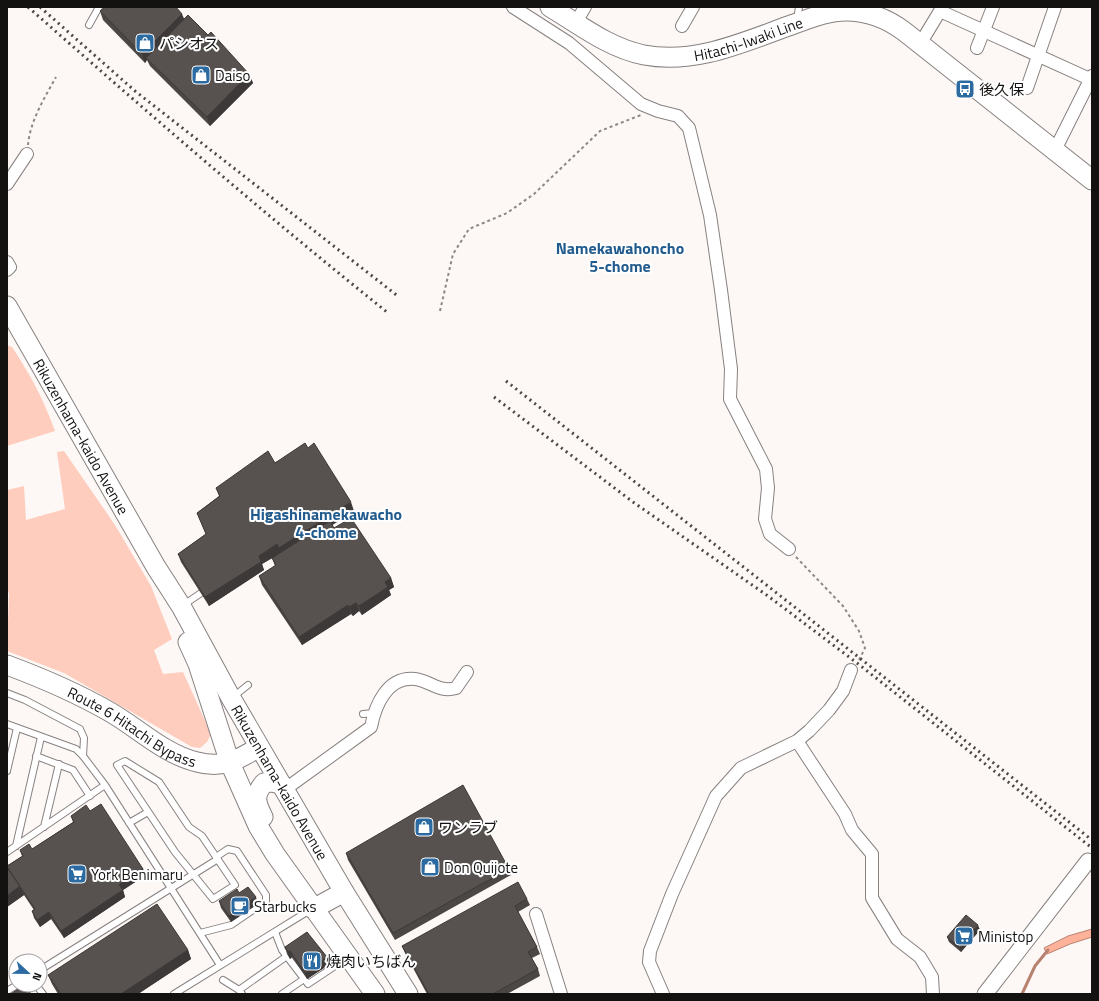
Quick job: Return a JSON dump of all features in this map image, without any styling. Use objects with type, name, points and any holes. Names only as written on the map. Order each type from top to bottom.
[{"type":"main road","name":"Hitachi-Iwaki Line","points":[[550,7],[580,15],[603,40],[624,49],[645,55],[670,57],[689,56],[721,50],[800,14],[845,11],[862,12],[888,21],[920,44],[1092,180]]},
{"type":"main road","name":"Rikuzenhama-kaido Avenue","points":[[7,306],[156,567],[181,606],[282,787],[344,892],[408,994]]},
{"type":"main road","name":"Rikuzenhama-kaido Avenue","points":[[156,567],[198,664],[230,763],[258,826],[275,854],[348,957],[371,993]]},
{"type":"main road","name":"Route 6 Hitachi Bypass","points":[[7,665],[65,688],[97,705],[178,756],[204,763],[230,763],[259,747]]},
{"type":"main road","points":[[275,854],[272,835],[260,810],[257,791],[264,783],[271,782],[282,787]]},
{"type":"main road","points":[[313,908],[344,892]]},
{"type":"main road","points":[[364,922],[364,933],[383,968],[381,980],[371,993]]},
{"type":"street","points":[[513,7],[569,43],[641,104],[655,110],[678,116],[689,128],[710,215],[731,369],[730,399],[766,469],[768,488],[766,519],[770,534],[789,549]]},
{"type":"street","points":[[682,26],[693,7]]},
{"type":"street","points":[[977,48],[993,7]]},
{"type":"street","points":[[1027,88],[1055,7]]},
{"type":"street","points":[[920,44],[941,9],[1039,56],[1092,78],[1054,150]]},
{"type":"street","points":[[7,184],[26,154]]},
{"type":"street","points":[[7,262],[10,267],[7,270]]},
{"type":"street","points":[[662,994],[649,962],[650,951],[675,886],[716,796],[741,768],[797,741],[829,710],[843,691],[851,670]]},
{"type":"street","points":[[282,787],[371,727],[368,713],[390,687],[404,680],[415,679],[447,691],[456,688],[467,672]]},
{"type":"street","points":[[797,741],[845,814],[852,830],[872,854],[872,898],[897,939],[920,957],[932,977],[933,994]]},
{"type":"street","points":[[985,994],[1088,862]]},
{"type":"street","points":[[536,914],[561,994]]},
{"type":"lane","points":[[89,25],[99,7]]},
{"type":"lane","points":[[181,606],[201,593]]},
{"type":"lane","points":[[231,698],[248,685]]},
{"type":"lane","points":[[7,693],[25,700],[80,729],[84,738],[84,756]]},
{"type":"lane","points":[[7,724],[76,749],[84,756],[105,785],[220,965]]},
{"type":"lane","points":[[7,771],[17,728]]},
{"type":"lane","points":[[16,846],[40,736]]},
{"type":"lane","points":[[36,756],[73,770],[90,796]]},
{"type":"lane","points":[[126,761],[159,782],[189,827],[202,836],[217,858],[235,885],[213,899],[175,852],[117,766],[126,761]]},
{"type":"lane","points":[[44,826],[59,764]]},
{"type":"lane","points":[[7,852],[105,785]]},
{"type":"lane","points":[[129,823],[148,812]]},
{"type":"lane","points":[[48,965],[193,874],[228,849],[237,851],[266,895],[266,901],[231,925],[200,933]]},
{"type":"lane","points":[[174,994],[313,908]]},
{"type":"lane","points":[[275,932],[282,950],[308,984],[348,957]]},
{"type":"lane","points":[[223,980],[241,992],[287,956]]},
{"type":"lane","points":[[282,994],[304,979]]},
{"type":"path","points":[[26,154],[28,137],[42,103],[56,77]]},
{"type":"path","points":[[440,311],[453,254],[469,229],[508,213],[534,194],[600,131],[655,110]]},
{"type":"path","points":[[789,549],[843,606],[858,631],[866,648],[861,658],[851,670]]},
{"type":"shaded area","points":[[7,345],[12,347],[31,378],[46,408],[55,431],[7,446]]},
{"type":"shaded area","points":[[64,451],[115,525],[151,586],[172,639],[154,650],[163,674],[183,672],[211,734],[207,742],[200,748],[192,747],[64,673],[7,651],[9,594],[7,589],[7,490],[24,486],[26,520],[65,509],[57,452]]},
{"type":"shaded area","points":[[1092,929],[1092,937],[1070,944],[1047,954],[1044,948],[1068,936]]},
{"type":"building","name":"パシオス","points":[[105,7],[176,7],[182,14],[142,54],[100,11]]},
{"type":"building","name":"Daiso","points":[[188,15],[208,35],[211,32],[249,74],[207,117],[146,58]]},
{"type":"building","points":[[305,443],[308,448],[314,443],[351,502],[279,548],[277,544],[259,556],[261,562],[205,597],[178,554],[206,534],[197,513],[220,496],[216,488],[268,451],[275,463]]},
{"type":"building","points":[[351,518],[391,578],[385,582],[388,587],[359,606],[356,603],[349,607],[348,605],[299,637],[259,576],[276,565],[272,558],[330,521],[334,528]]},
{"type":"building","name":"Don Quijote","points":[[463,785],[509,869],[393,933],[346,853]]},
{"type":"building","name":"York Benimaru","points":[[101,804],[143,869],[119,885],[123,890],[61,931],[49,912],[37,920],[32,911],[35,909],[7,866],[23,856],[20,850],[29,844],[32,849],[74,822],[71,816],[86,805],[90,811]]},
{"type":"building","points":[[7,867],[20,886],[7,896]]},
{"type":"building","points":[[518,882],[527,899],[515,906],[537,947],[528,952],[538,969],[493,994],[429,994],[402,946]]},
{"type":"building","points":[[248,887],[256,897],[229,916],[219,901],[237,889],[239,893]]},
{"type":"building","points":[[157,904],[188,950],[121,994],[61,994],[48,975]]},
{"type":"building","name":"Ministop","points":[[966,915],[978,925],[960,948],[947,937]]},
{"type":"building","name":"焼肉いちばん","points":[[307,932],[327,957],[305,973],[290,951],[288,952],[285,947]]},
{"type":"building","points":[[30,993],[31,994],[11,994]]},
{"type":"waterway","points":[[1022,994],[1035,966],[1048,950]]},
{"type":"railway","points":[[28,7],[250,200],[387,312]]},
{"type":"railway","points":[[40,7],[135,91],[399,297]]},
{"type":"railway","points":[[506,381],[1092,840]]},
{"type":"railway","points":[[494,397],[633,502],[768,596],[857,663],[1092,848]]},
{"type":"place","name":"パシオス","points":[[145,43]]},
{"type":"place","name":"Daiso","points":[[201,75]]},
{"type":"place","name":"後久保","points":[[965,89]]},
{"type":"place","name":"ワンラブ","points":[[424,827]]},
{"type":"place","name":"Don Quijote","points":[[430,867]]},
{"type":"place","name":"York Benimaru","points":[[77,874]]},
{"type":"place","name":"Starbucks","points":[[240,906]]},
{"type":"place","name":"Ministop","points":[[964,936]]},
{"type":"place","name":"焼肉いちばん","points":[[312,961]]},
{"type":"district","name":"Namekawahoncho 5-chome","points":[[620,257]]},
{"type":"district","name":"Higashinamekawacho 4-chome","points":[[326,523]]}]
